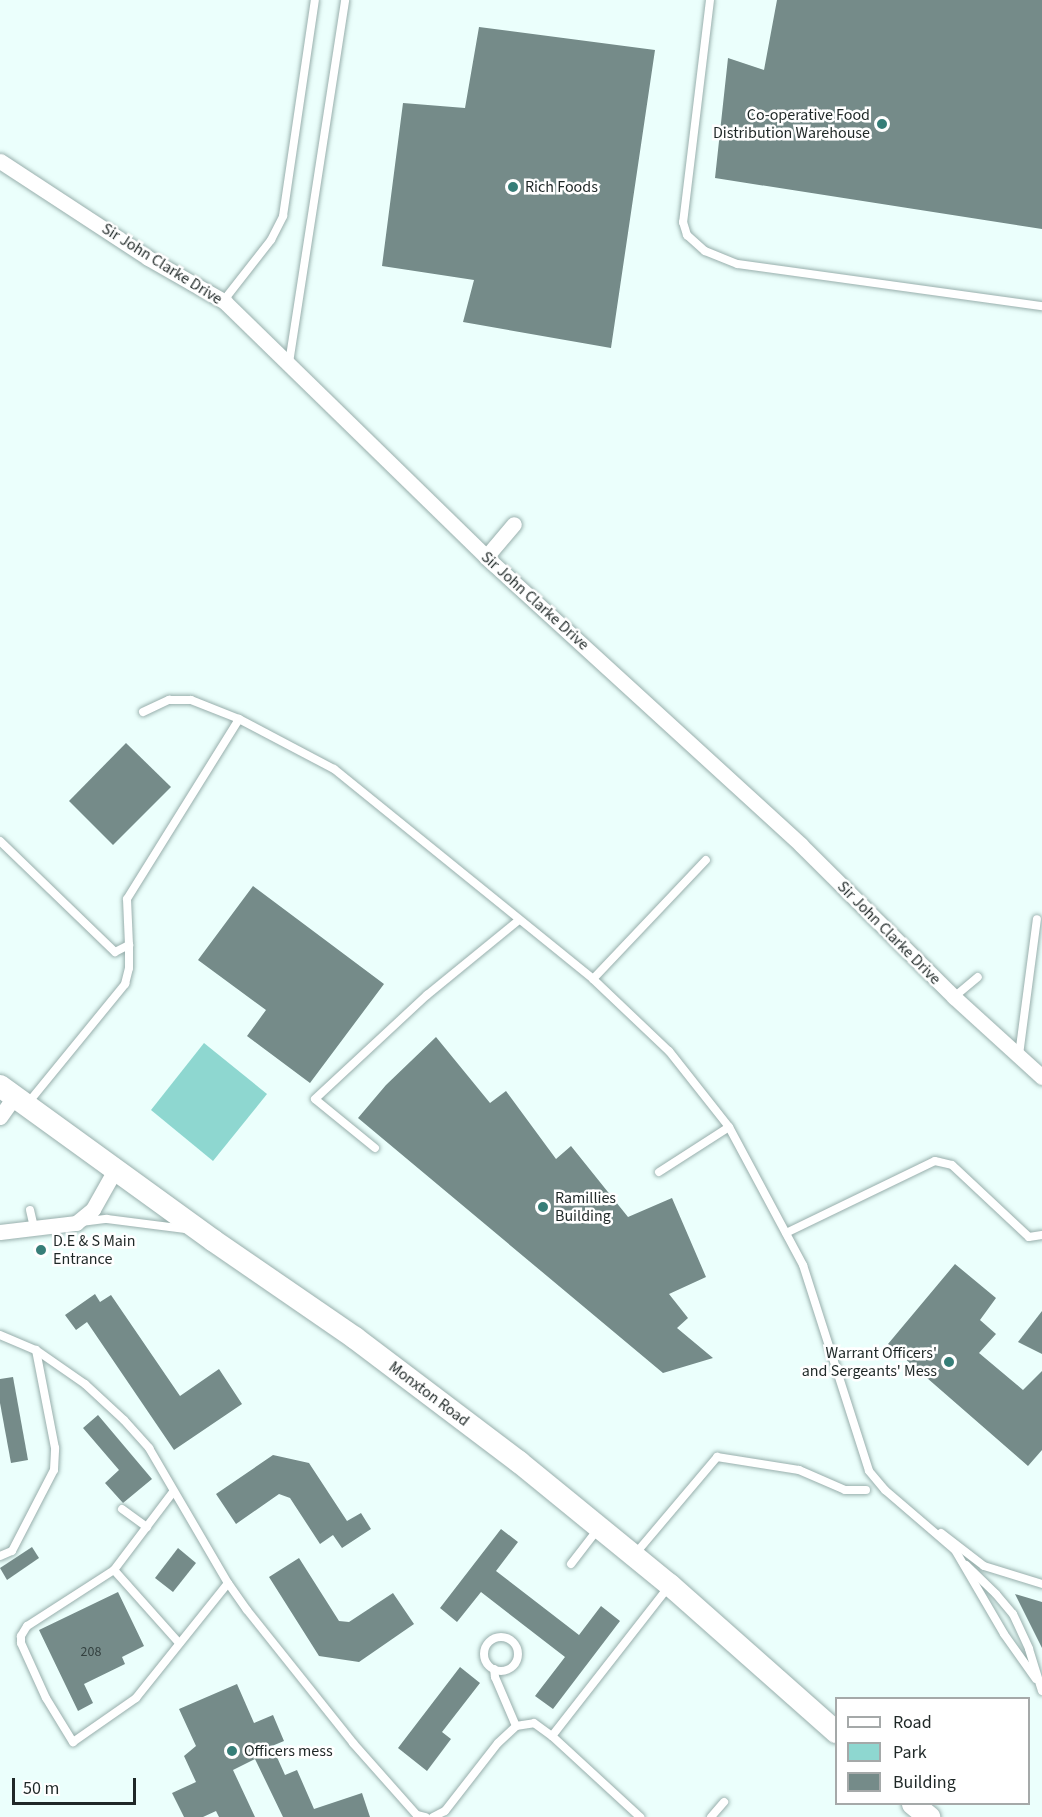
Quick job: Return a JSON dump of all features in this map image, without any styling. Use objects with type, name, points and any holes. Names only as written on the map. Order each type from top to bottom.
[{"type":"street","name":"Sir John Clarke Drive","points":[[0,161],[148,258],[227,299],[288,364],[486,557],[801,845],[954,997],[1042,1077]]},
{"type":"street","points":[[486,557],[514,524]]},
{"type":"street","points":[[0,1117],[13,1096]]},
{"type":"street","name":"Monxton Road","points":[[13,1096],[214,1241],[355,1338],[519,1462],[670,1585],[835,1730]]},
{"type":"street","points":[[0,1232],[76,1223],[93,1209],[115,1170]]},
{"type":"street","points":[[915,1805],[929,1817]]},
{"type":"lane","points":[[227,299],[271,240],[283,216],[315,0]]},
{"type":"lane","points":[[288,364],[294,339],[345,0]]},
{"type":"lane","points":[[710,0],[683,222],[687,236],[705,251],[738,264],[1042,306]]},
{"type":"lane","points":[[144,712],[169,700],[191,700],[239,719],[334,770],[593,979],[669,1051],[729,1127],[803,1266],[869,1471],[898,1502],[955,1550],[1004,1634],[1042,1691]]},
{"type":"lane","points":[[13,1096],[125,984],[129,968],[127,899],[239,719]]},
{"type":"lane","points":[[0,841],[115,952],[129,945]]},
{"type":"lane","points":[[593,979],[706,860]]},
{"type":"lane","points":[[1019,1056],[1037,919]]},
{"type":"lane","points":[[375,1148],[315,1099],[427,995],[519,920]]},
{"type":"lane","points":[[954,997],[978,977]]},
{"type":"lane","points":[[659,1172],[729,1127]]},
{"type":"lane","points":[[786,1233],[934,1161],[952,1165],[1029,1237],[1042,1235]]},
{"type":"lane","points":[[30,1210],[34,1228]]},
{"type":"lane","points":[[76,1223],[107,1219],[139,1221],[181,1227],[214,1241]]},
{"type":"lane","points":[[0,1335],[36,1350],[85,1384],[124,1420],[149,1448],[228,1583],[353,1743],[417,1815],[426,1817]]},
{"type":"lane","points":[[0,1556],[12,1551],[54,1470],[55,1448],[36,1350]]},
{"type":"lane","points":[[634,1556],[717,1457],[799,1470],[844,1490],[866,1490]]},
{"type":"lane","points":[[173,1492],[114,1570],[27,1626],[21,1636],[21,1644],[46,1698],[73,1742],[136,1698],[228,1583]]},
{"type":"lane","points":[[898,1502],[984,1566],[1042,1584]]},
{"type":"lane","points":[[122,1509],[147,1527]]},
{"type":"lane","points":[[571,1564],[599,1528]]},
{"type":"lane","points":[[960,1560],[996,1594],[1013,1614],[1029,1649],[1036,1679]]},
{"type":"lane","points":[[114,1570],[179,1642]]},
{"type":"lane","points":[[552,1736],[670,1585]]},
{"type":"lane","points":[[494,1669],[507,1669],[514,1664],[516,1647],[508,1639],[495,1638],[485,1646],[486,1662],[494,1669],[495,1677],[516,1726]]},
{"type":"lane","points":[[434,1817],[445,1811],[498,1743],[516,1726],[534,1723],[552,1736],[640,1817]]},
{"type":"lane","points":[[711,1817],[724,1802]]},
{"type":"green space","points":[[204,1043],[267,1094],[213,1161],[151,1110]]},
{"type":"building","name":"Co-operative Food Distribution Warehouse","points":[[777,0],[1042,0],[1042,229],[715,178],[728,58],[764,70]]},
{"type":"building","name":"Rich Foods","points":[[479,27],[655,50],[611,348],[463,322],[474,280],[382,266],[403,103],[465,108]]},
{"type":"building","points":[[126,743],[171,787],[113,845],[69,801]]},
{"type":"building","points":[[253,886],[384,984],[310,1083],[247,1036],[266,1010],[198,960]]},
{"type":"building","name":"Ramillies Building","points":[[436,1037],[490,1103],[506,1091],[556,1159],[571,1146],[628,1217],[672,1198],[706,1277],[669,1294],[688,1318],[677,1328],[713,1358],[663,1373],[358,1118],[386,1085]]},
{"type":"building","name":"Warrant Officers' and Sergeants' Mess","points":[[955,1264],[996,1298],[980,1320],[996,1334],[979,1353],[1023,1390],[1042,1371],[1042,1450],[1028,1466],[888,1344]]},
{"type":"building","points":[[95,1294],[100,1302],[111,1295],[180,1396],[219,1369],[242,1404],[174,1450],[87,1322],[76,1330],[65,1315]]},
{"type":"building","points":[[1042,1311],[1042,1354],[1018,1342]]},
{"type":"building","points":[[13,1377],[28,1460],[11,1463],[0,1403],[0,1379]]},
{"type":"building","points":[[98,1415],[152,1479],[123,1503],[105,1483],[119,1470],[83,1428]]},
{"type":"building","points":[[273,1455],[309,1463],[347,1521],[361,1513],[371,1529],[342,1548],[333,1535],[320,1544],[290,1498],[279,1494],[236,1524],[216,1494]]},
{"type":"building","points":[[501,1529],[518,1542],[496,1571],[579,1635],[601,1606],[620,1621],[553,1709],[535,1696],[565,1657],[481,1592],[457,1622],[440,1608]]},
{"type":"building","points":[[32,1547],[39,1558],[7,1580],[0,1568]]},
{"type":"building","points":[[178,1548],[196,1563],[173,1592],[155,1578]]},
{"type":"building","points":[[299,1558],[339,1621],[349,1622],[393,1593],[414,1624],[359,1662],[319,1656],[269,1577]]},
{"type":"building","points":[[118,1592],[144,1646],[122,1657],[125,1664],[84,1684],[93,1703],[78,1711],[39,1630]]},
{"type":"building","points":[[1015,1594],[1042,1602],[1042,1648]]},
{"type":"building","points":[[460,1667],[480,1683],[442,1732],[451,1739],[427,1771],[398,1748]]},
{"type":"building","name":"Officers mess","points":[[237,1684],[254,1723],[273,1715],[284,1741],[272,1746],[285,1775],[297,1770],[314,1809],[362,1793],[370,1817],[283,1817],[255,1759],[233,1770],[255,1817],[219,1817],[216,1811],[203,1817],[184,1817],[172,1793],[196,1782],[184,1756],[196,1746],[179,1709]]},
{"type":"place","name":"Co-operative Food Distribution Warehouse","points":[[882,124]]},
{"type":"place","name":"Rich Foods","points":[[513,187]]},
{"type":"place","name":"Ramillies Building","points":[[543,1207]]},
{"type":"place","name":"D.E & S Main Entrance","points":[[41,1250]]},
{"type":"place","name":"Warrant Officers' and Sergeants' Mess","points":[[949,1362]]},
{"type":"place","name":"Officers mess","points":[[232,1751]]}]
